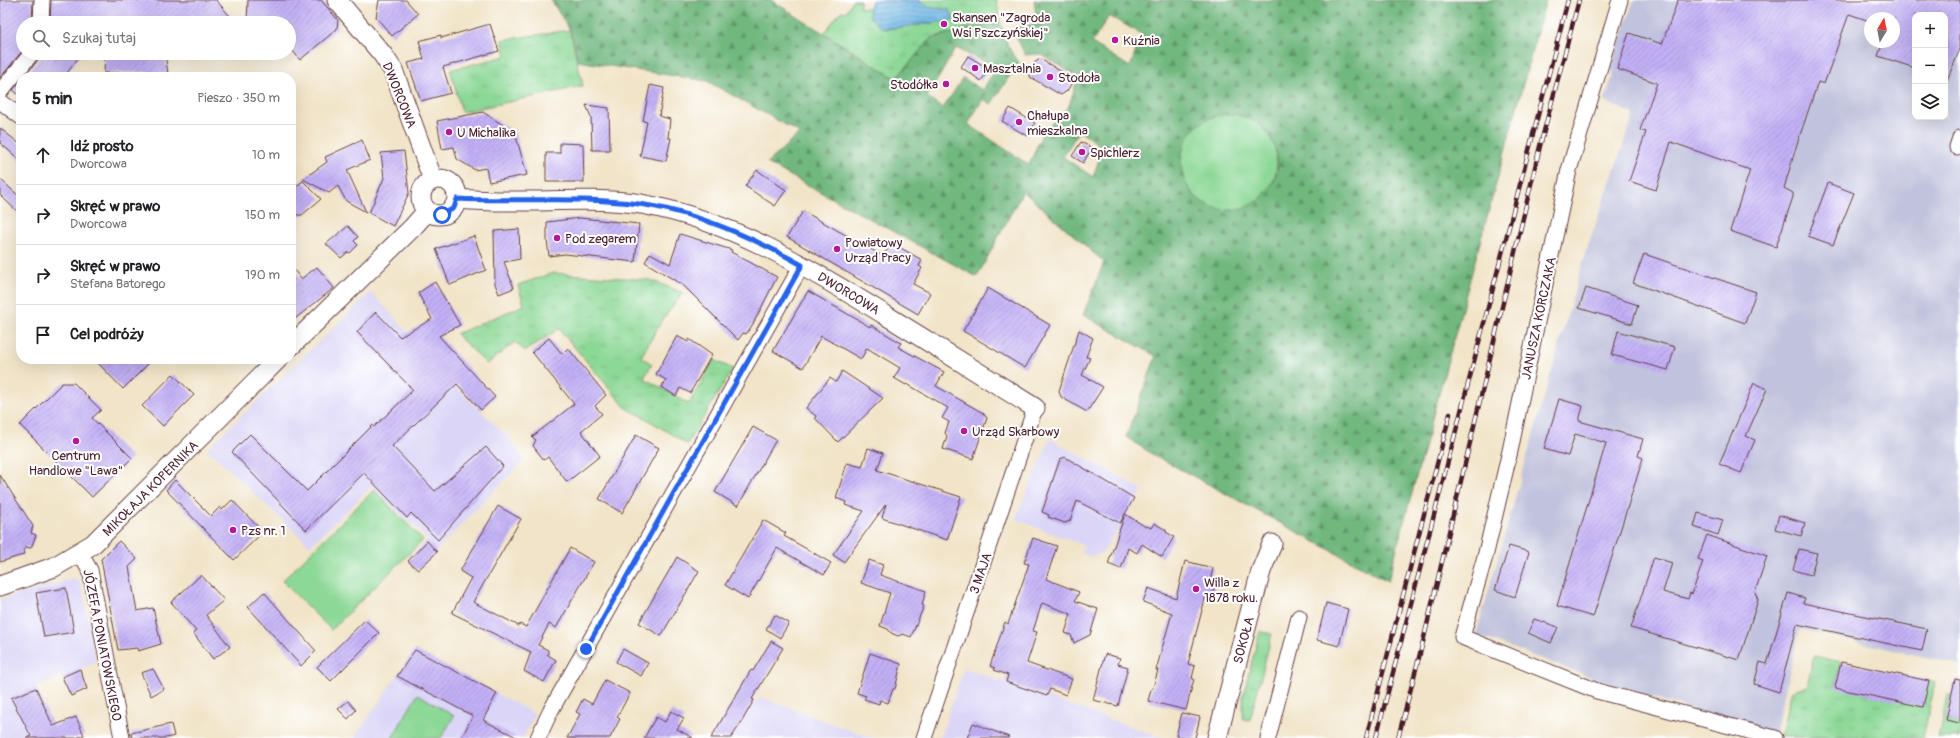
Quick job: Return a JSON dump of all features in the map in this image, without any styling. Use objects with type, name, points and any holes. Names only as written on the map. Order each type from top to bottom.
[{"type":"street","points":[[41,16],[42,0]]},
{"type":"street","name":"DWORCOWA","points":[[338,0],[383,55],[393,70],[433,180]]},
{"type":"street","name":"JANUSZA KORCZAKA","points":[[1620,0],[1569,170],[1510,451],[1486,553],[1462,637],[1597,691],[1775,738]]},
{"type":"street","points":[[16,72],[26,60]]},
{"type":"street","points":[[0,92],[16,72]]},
{"type":"street","points":[[0,102],[16,113]]},
{"type":"street","points":[[438,179],[449,181],[456,190],[457,199],[454,208],[447,214],[437,215],[427,211],[422,203],[422,192],[428,182],[438,179]]},
{"type":"street","name":"DWORCOWA","points":[[457,199],[620,202],[646,206],[699,219],[736,232],[802,265],[1035,408]]},
{"type":"street","points":[[296,341],[413,227],[427,211]]},
{"type":"street","points":[[538,738],[551,710],[802,265]]},
{"type":"street","name":"MIKOŁAJA KOPERNIKA","points":[[0,586],[54,568],[80,553],[105,533],[273,364]]},
{"type":"street","name":"3 MAJA","points":[[924,738],[1035,408]]},
{"type":"street","name":"SOKOŁA","points":[[1217,738],[1261,571],[1272,544]]},
{"type":"street","name":"JÓZEFA PONIATOWSKIEGO","points":[[80,553],[90,570],[122,738]]},
{"type":"street","points":[[1268,738],[1299,616]]},
{"type":"shaded area","points":[[1634,0],[1960,0],[1960,665],[1800,629],[1774,736],[1602,681],[1476,635],[1585,254],[1634,114],[1604,101],[1614,73],[1610,70]]},
{"type":"shaded area","points":[[371,292],[466,397],[508,437],[524,460],[436,551],[427,542],[428,540],[371,487],[310,546],[207,449]]},
{"type":"shaded area","points":[[1050,439],[1143,490],[1103,552],[1092,557],[1081,553],[1085,546],[1015,519]]},
{"type":"shaded area","points":[[75,578],[79,581],[82,587],[96,662],[12,698],[33,738],[0,738],[0,600]]},
{"type":"shaded area","points":[[415,650],[535,714],[523,738],[354,738]]},
{"type":"shaded area","points":[[964,668],[1163,738],[940,738]]},
{"type":"shaded area","points":[[759,697],[843,728],[874,738],[732,738]]},
{"type":"green space","points":[[551,0],[771,0],[896,79],[931,38],[1000,21],[1008,46],[1019,62],[991,104],[983,99],[968,124],[1029,165],[1043,132],[1069,106],[1078,77],[1040,54],[1025,55],[1013,29],[1037,23],[1034,0],[1546,0],[1388,581],[1152,454],[1126,437],[1156,356],[1083,315],[1104,262],[1023,191],[977,277],[767,163],[800,133],[707,81],[578,61],[570,30]],"holes":[[[1109,16],[1142,34],[1130,67],[1092,43]],[[956,48],[997,68],[982,90],[963,78],[943,108],[927,97]],[[1079,131],[1103,147],[1093,177],[1063,157]],[[1182,150],[1276,150],[1278,166],[1274,182],[1194,195],[1184,174]]]},
{"type":"green space","points":[[853,0],[860,0],[860,8],[869,8],[870,18],[881,27],[887,29],[949,9],[934,8],[924,5],[921,2],[924,0],[997,0],[1000,21],[931,38],[896,79],[824,33],[841,11],[846,12]]},
{"type":"green space","points":[[570,30],[583,86],[462,112],[450,70],[506,56],[502,40]]},
{"type":"green space","points":[[1229,114],[1247,118],[1256,122],[1263,128],[1269,135],[1273,144],[1277,162],[1273,180],[1269,189],[1263,196],[1256,202],[1247,206],[1229,210],[1211,206],[1202,202],[1195,196],[1189,189],[1185,180],[1181,162],[1185,144],[1189,135],[1195,128],[1202,122],[1211,118]]},
{"type":"green space","points":[[553,273],[650,280],[683,293],[661,322],[641,357],[652,364],[644,378],[689,404],[714,360],[733,369],[687,444],[642,416],[627,409],[559,329],[525,351],[515,342],[487,364],[456,334],[524,305],[518,285]]},
{"type":"green space","points":[[374,490],[423,540],[331,630],[282,581]]},
{"type":"green space","points":[[1260,631],[1272,634],[1250,720],[1243,719],[1243,696]]},
{"type":"green space","points":[[1814,656],[1841,662],[1835,687],[1929,681],[1935,683],[1923,738],[1780,737],[1792,690],[1807,686]]},
{"type":"green space","points":[[418,694],[454,716],[441,738],[392,738]]},
{"type":"green space","points":[[1951,694],[1946,720],[1960,723],[1960,738],[1938,738],[1947,696]]},
{"type":"water","points":[[872,0],[920,0],[929,7],[949,9],[954,20],[887,29],[881,27],[870,18],[869,8]]},
{"type":"building","points":[[0,0],[33,0],[32,16],[16,16],[16,59],[0,78]]},
{"type":"building","points":[[51,0],[216,0],[230,16],[195,15],[50,16]]},
{"type":"building","points":[[248,0],[321,0],[338,20],[337,29],[300,60],[296,55],[296,16],[247,16]]},
{"type":"building","points":[[379,0],[406,0],[418,14],[392,36],[376,17]]},
{"type":"building","points":[[1678,0],[1960,0],[1960,49],[1948,78],[1948,12],[1912,12],[1912,67],[1878,56],[1881,48],[1900,48],[1900,12],[1864,12],[1864,19],[1849,14],[1824,84],[1818,82],[1797,144],[1784,188],[1793,193],[1793,197],[1776,247],[1730,231],[1750,170],[1671,142],[1656,190],[1629,181],[1646,132],[1640,130],[1657,83],[1617,69],[1629,33],[1662,44]]},
{"type":"building","points":[[490,24],[499,51],[443,67],[451,93],[421,101],[408,63],[424,59],[419,41],[441,35],[441,38]]},
{"type":"building","name":"Masztalnia","points":[[968,56],[989,69],[981,81],[961,67]]},
{"type":"building","name":"Stodoła","points":[[1040,59],[1071,77],[1071,84],[1067,91],[1061,95],[1030,77],[1030,70],[1034,63]]},
{"type":"building","points":[[38,60],[77,60],[68,72],[28,72]]},
{"type":"building","points":[[105,60],[166,60],[168,72],[149,72],[104,72]]},
{"type":"building","points":[[650,85],[664,88],[659,116],[670,119],[668,138],[671,138],[666,161],[640,156],[647,122],[643,121]]},
{"type":"building","points":[[586,105],[609,108],[610,150],[592,150],[591,117]]},
{"type":"building","name":"Chałupa mieszkalna","points":[[1010,108],[1035,123],[1027,136],[1002,121]]},
{"type":"building","points":[[483,112],[515,133],[527,175],[489,182],[486,168],[475,170],[457,159],[454,147],[442,149],[437,121]]},
{"type":"building","points":[[0,128],[16,141],[16,157],[0,143]]},
{"type":"building","points":[[362,140],[370,160],[347,170],[366,212],[346,201],[338,186],[329,193],[303,179],[327,162],[325,157]]},
{"type":"building","name":"Spichlerz","points":[[1081,142],[1092,148],[1083,163],[1072,156]]},
{"type":"building","points":[[560,143],[583,144],[584,182],[546,182],[546,153],[560,153]]},
{"type":"building","points":[[404,151],[409,193],[393,226],[369,213],[384,178],[381,153]]},
{"type":"building","points":[[757,170],[786,190],[775,206],[745,186]]},
{"type":"building","points":[[0,179],[16,193],[16,210],[0,195]]},
{"type":"building","points":[[303,181],[321,199],[302,215],[296,214],[296,186]]},
{"type":"building","points":[[1828,183],[1854,193],[1833,245],[1808,236]]},
{"type":"building","points":[[803,211],[883,256],[892,243],[922,260],[919,266],[922,268],[913,284],[930,293],[918,314],[787,237]]},
{"type":"building","points":[[580,218],[639,224],[635,262],[565,254],[549,256],[547,222]]},
{"type":"building","points":[[348,226],[358,237],[354,241],[358,245],[350,253],[348,252],[341,258],[326,244]]},
{"type":"building","points":[[519,229],[520,259],[504,262],[514,288],[499,294],[495,284],[494,231]]},
{"type":"building","points":[[680,234],[732,250],[731,252],[777,277],[753,324],[746,334],[743,333],[738,340],[684,286],[645,262],[650,253],[670,264]]},
{"type":"building","points":[[474,236],[486,270],[450,285],[436,249]]},
{"type":"building","points":[[1644,254],[1756,292],[1745,323],[1633,283]]},
{"type":"building","points":[[317,267],[334,288],[296,318],[296,272],[301,279]]},
{"type":"building","points":[[435,282],[460,325],[439,336],[495,397],[481,410],[457,384],[392,446],[435,491],[486,447],[503,466],[438,540],[411,513],[407,518],[364,473],[306,530],[232,452],[250,434],[307,491],[373,425],[374,427],[413,390],[357,332],[376,312],[400,337],[432,319],[418,293]]},
{"type":"building","points":[[988,288],[1050,325],[1025,368],[963,331]]},
{"type":"building","points":[[1586,288],[1638,305],[1632,324],[1579,308]]},
{"type":"building","points":[[808,291],[870,327],[871,325],[901,343],[898,347],[944,372],[936,386],[983,413],[987,418],[973,459],[943,449],[947,436],[945,433],[949,422],[942,418],[948,408],[894,378],[900,368],[867,348],[861,359],[821,336],[803,368],[773,351]]},
{"type":"building","points":[[1079,330],[1093,338],[1086,357],[1090,358],[1082,375],[1103,387],[1087,412],[1061,397],[1059,391]]},
{"type":"building","points":[[1618,331],[1675,347],[1668,370],[1612,355]]},
{"type":"building","points":[[677,336],[688,342],[689,339],[712,355],[690,393],[680,388],[676,396],[661,387],[666,380],[656,374]]},
{"type":"building","points":[[549,338],[562,354],[568,348],[606,395],[595,406],[602,414],[581,431],[600,456],[567,482],[548,457],[544,460],[533,446],[536,440],[532,437],[574,404],[532,352]]},
{"type":"building","points":[[99,364],[148,364],[123,389]]},
{"type":"building","points":[[842,371],[883,398],[838,442],[815,418],[816,416],[806,408],[830,378],[836,382]]},
{"type":"building","points":[[173,374],[194,395],[163,426],[142,406]]},
{"type":"building","name":"Centrum Handlowe \"Lawa\"","points":[[62,383],[74,383],[101,410],[92,418],[132,458],[92,497],[20,425]]},
{"type":"building","points":[[1754,383],[1767,389],[1746,436],[1755,440],[1741,473],[1719,464]]},
{"type":"building","points":[[1559,399],[1583,406],[1579,421],[1643,439],[1638,456],[1643,458],[1593,617],[1557,606],[1606,443],[1575,434],[1568,456],[1544,449]]},
{"type":"building","points":[[753,427],[776,440],[738,506],[715,492]]},
{"type":"building","points":[[636,435],[659,448],[622,513],[599,499]]},
{"type":"building","points":[[868,448],[883,453],[877,470],[961,497],[947,540],[882,518],[886,504],[844,562],[833,555],[864,511],[845,505],[846,502],[836,498],[847,463],[862,467]]},
{"type":"building","points":[[1065,457],[1134,498],[1120,523],[1077,501],[1070,521],[1065,523],[1048,517],[1049,515],[1042,512],[1060,459]]},
{"type":"building","points":[[0,475],[33,526],[31,533],[36,535],[31,548],[25,547],[23,555],[0,562]]},
{"type":"building","name":"Pzs nr. 1","points":[[175,480],[211,516],[220,507],[222,510],[232,500],[263,532],[234,560],[166,490]]},
{"type":"building","points":[[498,506],[521,519],[473,602],[519,626],[520,624],[526,627],[570,548],[594,562],[556,628],[549,624],[538,645],[548,650],[548,655],[556,660],[544,682],[524,671],[531,652],[452,613],[471,578],[460,571]]},
{"type":"building","points":[[1698,513],[1723,520],[1718,535],[1694,527]]},
{"type":"building","points":[[1125,514],[1146,527],[1151,528],[1154,523],[1174,537],[1162,557],[1142,544],[1137,553],[1128,548],[1121,569],[1108,564]]},
{"type":"building","points":[[1779,515],[1805,523],[1801,536],[1775,529]]},
{"type":"building","points":[[763,520],[786,533],[784,536],[831,563],[824,575],[777,548],[748,599],[725,585]]},
{"type":"building","points":[[1707,535],[1767,556],[1755,592],[1758,600],[1739,660],[1631,628],[1654,557],[1672,563],[1663,592],[1688,599],[1690,593],[1692,594],[1703,561],[1698,559]]},
{"type":"building","points":[[1033,538],[1057,546],[1046,579],[1079,592],[1075,601],[1098,609],[1090,635],[1074,643],[1071,635],[1065,633],[1071,614],[1042,603],[1033,631],[1037,632],[1027,663],[1072,679],[1066,695],[1050,689],[1047,696],[1006,682],[1008,675],[994,670],[995,668],[990,666],[1005,622],[1008,624],[1029,564],[1024,563]]},
{"type":"building","points":[[119,541],[137,559],[129,567],[137,611],[153,608],[161,644],[138,651],[137,648],[118,650],[101,559]]},
{"type":"building","points":[[427,541],[437,552],[418,570],[408,561]]},
{"type":"building","points":[[1509,546],[1529,552],[1515,597],[1495,590]]},
{"type":"building","points":[[1799,549],[1817,553],[1811,575],[1793,570]]},
{"type":"building","points":[[677,557],[699,571],[661,636],[639,623]]},
{"type":"building","points":[[869,560],[883,565],[880,575],[926,591],[922,605],[924,606],[911,637],[903,634],[898,636],[891,633],[888,629],[880,626],[890,593],[861,583]]},
{"type":"building","points":[[1185,561],[1213,568],[1210,581],[1216,582],[1212,596],[1206,595],[1188,664],[1195,666],[1192,678],[1194,679],[1186,710],[1148,701],[1158,670],[1156,670],[1172,613],[1143,602],[1148,588],[1176,598]]},
{"type":"building","points":[[201,575],[224,600],[206,615],[230,647],[213,659],[193,633],[196,631],[171,602]]},
{"type":"building","points":[[66,588],[74,632],[44,637],[36,593]]},
{"type":"building","points":[[264,592],[316,651],[301,666],[248,607]]},
{"type":"building","points":[[1788,593],[1805,598],[1803,603],[1927,629],[1922,651],[1797,624],[1779,692],[1754,684],[1760,662],[1767,664]]},
{"type":"building","points":[[1326,603],[1348,609],[1339,646],[1317,640]]},
{"type":"building","points":[[775,615],[789,623],[780,638],[766,629]]},
{"type":"building","points":[[1534,619],[1558,627],[1551,643],[1528,633]]},
{"type":"building","points":[[365,620],[379,633],[331,681],[317,667]]},
{"type":"building","points":[[771,641],[783,648],[752,699],[754,700],[741,723],[731,738],[711,738],[751,670],[753,671]]},
{"type":"building","points":[[623,649],[648,663],[641,676],[616,662]]},
{"type":"building","points":[[415,650],[497,693],[483,720],[518,738],[461,738],[473,716],[397,676]]},
{"type":"building","points":[[870,653],[901,664],[895,689],[893,689],[888,703],[880,700],[879,704],[864,699],[866,696],[857,693]]},
{"type":"building","points":[[1105,654],[1120,658],[1118,664],[1128,667],[1118,706],[1093,700]]},
{"type":"building","points":[[1841,662],[1929,681],[1923,707],[1835,688]]},
{"type":"building","points":[[80,669],[87,689],[71,696],[62,677]]},
{"type":"building","points":[[153,669],[164,689],[151,696],[141,673]]},
{"type":"building","points":[[1955,679],[1960,680],[1960,723],[1946,720]]},
{"type":"building","points":[[605,680],[630,693],[617,717],[620,719],[610,738],[567,738],[580,714],[576,712],[583,699],[592,704]]},
{"type":"building","points":[[36,688],[53,726],[76,717],[84,735],[76,738],[26,738],[31,736],[11,698]]},
{"type":"building","points":[[348,701],[356,710],[348,719],[338,709]]},
{"type":"building","points":[[671,711],[684,718],[677,729],[693,738],[644,738],[656,717],[665,722]]},
{"type":"building","points":[[1182,713],[1200,717],[1195,738],[1180,738],[1181,737],[1176,736]]},
{"type":"building","points":[[973,723],[1009,737],[967,738]]},
{"type":"building","points":[[171,724],[174,736],[166,738],[132,738],[131,733]]},
{"type":"railway","points":[[1376,738],[1568,0]]},
{"type":"railway","points":[[1398,738],[1423,642],[1540,146],[1579,0]]},
{"type":"railway","points":[[1366,738],[1450,414]]},
{"type":"place","name":"Skansen \"Zagroda Wsi Pszczyńskiej\"","points":[[944,24]]},
{"type":"place","name":"Kuźnia","points":[[1115,40]]},
{"type":"place","name":"Masztalnia","points":[[975,68]]},
{"type":"place","name":"Stodoła","points":[[1050,77]]},
{"type":"place","name":"Stodółka","points":[[946,84]]},
{"type":"place","name":"Chałupa mieszkalna","points":[[1019,122]]},
{"type":"place","name":"U Michalika","points":[[449,132]]},
{"type":"place","name":"Spichlerz","points":[[1082,152]]},
{"type":"place","name":"Pod zegarem","points":[[557,238]]},
{"type":"place","name":"Powiatowy Urząd Pracy","points":[[837,249]]},
{"type":"place","name":"Urząd Skarbowy","points":[[964,431]]},
{"type":"place","name":"Centrum Handlowe \"Lawa\"","points":[[76,441]]},
{"type":"place","name":"Pzs nr. 1","points":[[233,530]]},
{"type":"place","name":"Willa z 1878 roku.","points":[[1196,589]]},
{"type":"route","points":[[442,215],[447,214],[454,208],[457,199],[501,201],[555,199],[640,204],[699,219],[736,232],[802,265],[586,649]]}]
